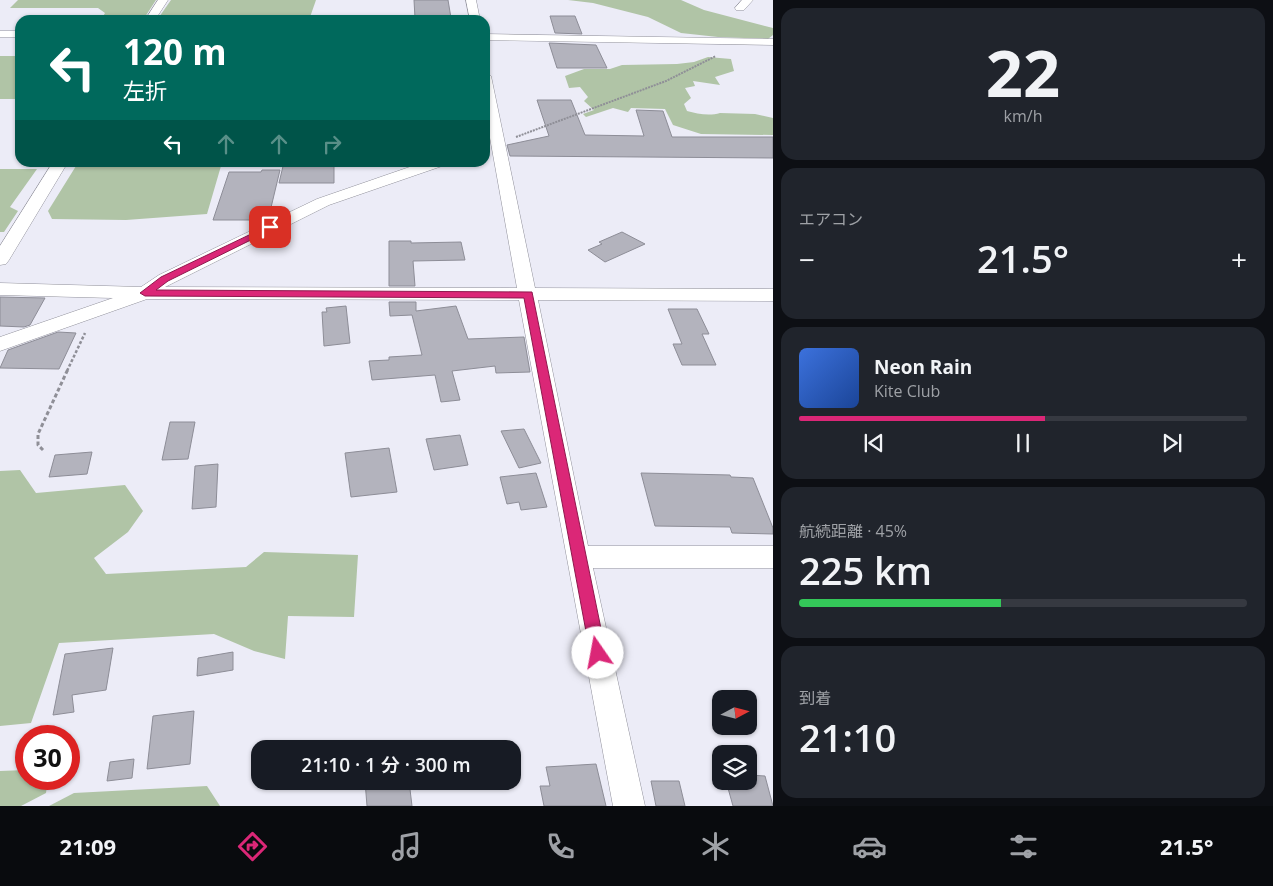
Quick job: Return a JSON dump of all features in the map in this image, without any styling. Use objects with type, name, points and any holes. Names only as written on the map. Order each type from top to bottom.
[{"type":"street","points":[[153,15],[163,0]]},
{"type":"street","points":[[471,0],[474,15]]},
{"type":"street","points":[[740,8],[748,0]]},
{"type":"street","points":[[745,41],[766,30]]},
{"type":"street","points":[[0,34],[15,34]]},
{"type":"street","points":[[490,37],[773,42]]},
{"type":"street","points":[[490,125],[492,145],[528,295],[578,557],[630,806]]},
{"type":"street","points":[[0,260],[58,167]]},
{"type":"street","points":[[0,344],[145,293],[165,279],[323,202],[425,167]]},
{"type":"street","points":[[0,290],[145,293],[773,295]]},
{"type":"street","points":[[578,557],[773,557]]},
{"type":"path","points":[[492,145],[666,81],[745,41]]},
{"type":"path","points":[[43,450],[38,445],[38,434],[96,310]]},
{"type":"green space","points":[[18,0],[156,0],[146,15],[104,15],[105,13],[98,8],[10,8]]},
{"type":"green space","points":[[171,0],[316,0],[311,15],[160,15]]},
{"type":"green space","points":[[568,0],[681,0],[704,10],[773,28],[773,35],[768,39],[681,33],[648,17],[593,3]]},
{"type":"green space","points":[[0,56],[15,56],[15,99],[0,99]]},
{"type":"green space","points":[[708,57],[731,59],[734,71],[715,77],[720,85],[693,81],[695,86],[685,88],[691,98],[684,104],[687,111],[699,114],[755,114],[773,118],[773,135],[701,134],[673,125],[665,109],[631,108],[628,112],[613,108],[586,117],[583,114],[594,110],[584,101],[588,97],[580,87],[569,88],[565,76],[584,69],[610,69],[622,65],[677,64],[694,62]]},
{"type":"green space","points":[[75,167],[221,167],[207,214],[126,220],[52,219],[48,211]]},
{"type":"green space","points":[[0,169],[37,169],[10,207],[18,211],[4,232],[0,232]]},
{"type":"green space","points":[[20,470],[36,493],[125,485],[143,511],[128,532],[94,558],[106,574],[246,567],[264,552],[358,555],[354,617],[288,616],[285,659],[254,651],[214,634],[59,643],[31,723],[0,726],[0,471]]},
{"type":"green space","points":[[15,770],[15,790],[46,790],[46,793],[21,806],[0,806],[0,771]]},
{"type":"green space","points":[[207,786],[220,806],[49,806],[74,793]]},
{"type":"building","points":[[414,0],[448,0],[450,15],[415,15]]},
{"type":"building","points":[[550,16],[575,16],[582,34],[555,33]]},
{"type":"building","points":[[549,43],[596,45],[607,68],[557,68]]},
{"type":"building","points":[[537,100],[571,100],[585,135],[644,136],[636,110],[663,111],[672,137],[773,137],[773,158],[510,156],[507,145],[549,136]]},
{"type":"building","points":[[283,167],[334,167],[334,183],[279,183]]},
{"type":"building","points":[[262,170],[280,170],[268,220],[213,220],[229,172],[261,172]]},
{"type":"building","points":[[622,232],[645,244],[605,262],[588,250],[602,244],[599,242]]},
{"type":"building","points":[[389,241],[411,241],[411,243],[461,242],[465,260],[413,261],[415,286],[389,286]]},
{"type":"building","points":[[0,297],[45,298],[30,325],[24,327],[0,326]]},
{"type":"building","points":[[389,302],[416,302],[416,311],[456,306],[468,339],[524,337],[530,372],[496,373],[495,366],[452,371],[460,400],[441,402],[435,375],[372,380],[369,361],[389,360],[389,357],[422,355],[412,315],[390,316]]},
{"type":"building","points":[[346,306],[350,343],[324,346],[322,312],[327,312],[326,308]]},
{"type":"building","points":[[668,309],[697,309],[709,334],[702,334],[716,365],[682,365],[673,344],[682,344]]},
{"type":"building","points":[[58,332],[76,333],[59,369],[0,368],[8,350]]},
{"type":"building","points":[[170,422],[195,422],[188,459],[162,460]]},
{"type":"building","points":[[524,429],[541,463],[519,468],[501,431]]},
{"type":"building","points":[[460,435],[468,465],[434,470],[426,439]]},
{"type":"building","points":[[389,448],[397,492],[351,497],[345,453]]},
{"type":"building","points":[[92,452],[87,474],[49,477],[55,455]]},
{"type":"building","points":[[218,464],[216,507],[192,509],[195,466]]},
{"type":"building","points":[[536,473],[547,507],[521,510],[519,502],[507,504],[500,477]]},
{"type":"building","points":[[641,473],[730,475],[731,477],[753,478],[773,528],[773,534],[732,533],[730,527],[655,526]]},
{"type":"building","points":[[113,648],[106,690],[72,695],[74,712],[53,715],[65,654]]},
{"type":"building","points":[[233,652],[233,670],[197,676],[198,658]]},
{"type":"building","points":[[194,711],[190,764],[147,769],[153,716]]},
{"type":"building","points":[[134,759],[132,778],[107,781],[110,762]]},
{"type":"building","points":[[596,764],[606,806],[544,806],[540,786],[550,786],[546,767]]},
{"type":"building","points":[[757,776],[765,776],[773,806],[733,806],[729,790],[757,790]]},
{"type":"building","points":[[651,781],[679,781],[685,806],[656,806]]},
{"type":"building","points":[[366,790],[410,790],[412,806],[367,806]]},
{"type":"route","points":[[270,227],[165,279],[145,293],[528,295],[598,653]]}]
